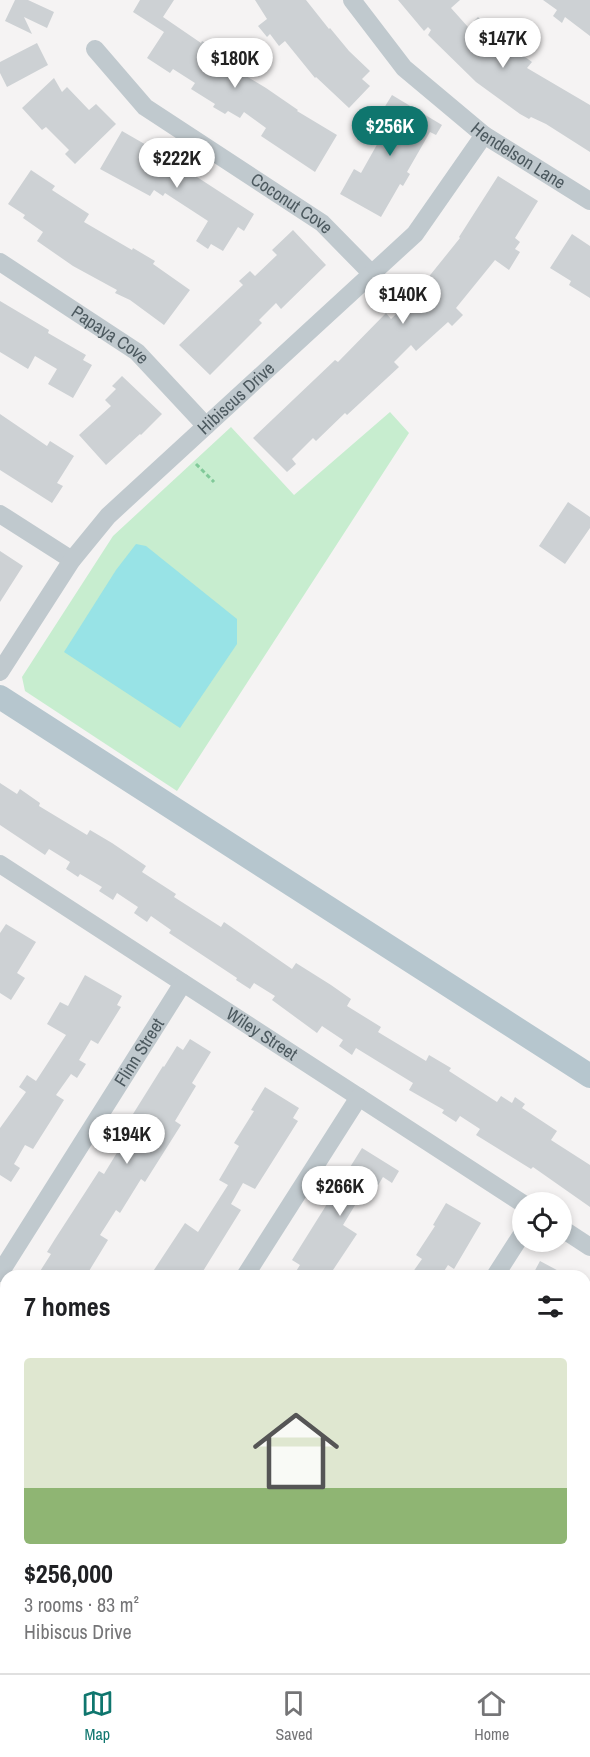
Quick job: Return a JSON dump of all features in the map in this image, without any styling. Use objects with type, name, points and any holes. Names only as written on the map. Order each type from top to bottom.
[{"type":"main road","points":[[0,697],[590,1076]]},
{"type":"street","name":"Hendelson Lane","points":[[352,0],[404,68],[484,135],[590,201]]},
{"type":"street","name":"Coconut Cove","points":[[95,50],[145,107],[322,224],[372,274]]},
{"type":"street","name":"Hibiscus Drive","points":[[0,672],[72,560],[108,516],[415,234],[484,135]]},
{"type":"street","name":"Papaya Cove","points":[[0,262],[137,352],[206,426]]},
{"type":"street","points":[[0,514],[72,560]]},
{"type":"street","name":"Wiley Street","points":[[1,866],[512,1196]]},
{"type":"street","name":"Flinn Street","points":[[2,1270],[183,983]]},
{"type":"street","points":[[249,1270],[358,1096]]},
{"type":"street","points":[[572,1235],[590,1247]]},
{"type":"street","points":[[499,1270],[512,1250]]},
{"type":"path","points":[[196,464],[214,482]]},
{"type":"green space","points":[[390,412],[409,433],[177,791],[25,691],[22,677],[113,536],[231,427],[294,495]]},
{"type":"water","points":[[136,544],[146,546],[237,619],[237,644],[180,728],[64,652],[116,570]]},
{"type":"building","points":[[15,0],[28,0],[54,12],[47,28],[24,17],[32,34],[5,21]]},
{"type":"building","points":[[140,0],[174,0],[163,17],[201,43],[202,41],[215,49],[211,55],[337,135],[315,172],[261,136],[266,128],[244,112],[240,118],[228,111],[225,114],[213,107],[215,104],[191,89],[195,83],[173,69],[170,73],[147,58],[164,32],[133,12]]},
{"type":"building","points":[[255,0],[306,0],[329,29],[370,71],[362,79],[370,86],[349,108],[315,78],[285,41],[279,46],[270,34],[267,37],[258,26],[267,19]]},
{"type":"building","points":[[398,0],[460,0],[451,8],[468,27],[478,17],[508,45],[512,40],[525,49],[521,54],[532,62],[527,68],[590,105],[590,152],[546,124],[520,114],[476,82],[428,35],[431,30],[428,27],[424,31]]},
{"type":"building","points":[[543,0],[590,0],[590,36],[565,17],[562,23],[553,16],[557,10]]},
{"type":"building","points":[[37,43],[48,65],[7,87],[0,73],[0,62]]},
{"type":"building","points":[[54,78],[62,92],[67,87],[89,110],[96,104],[116,124],[75,164],[65,154],[69,150],[46,127],[42,130],[22,108]]},
{"type":"building","points":[[392,95],[442,125],[436,135],[430,132],[407,172],[410,174],[403,186],[400,184],[381,217],[340,194],[354,169],[361,173],[388,125],[382,122],[388,111],[384,108]]},
{"type":"building","points":[[122,131],[181,165],[254,214],[244,231],[238,227],[223,251],[211,244],[208,249],[196,241],[208,221],[165,193],[163,196],[154,190],[150,196],[100,169]]},
{"type":"building","points":[[31,170],[55,186],[52,190],[89,214],[84,222],[155,261],[153,264],[190,290],[164,325],[130,300],[115,293],[117,290],[73,266],[37,241],[43,232],[23,218],[25,215],[8,204]]},
{"type":"building","points":[[498,176],[538,201],[515,238],[520,242],[515,249],[520,252],[509,270],[495,260],[456,308],[463,315],[452,326],[448,322],[416,351],[411,345],[394,362],[399,367],[316,441],[313,438],[292,459],[296,464],[287,472],[253,438],[335,360],[338,362],[386,313],[391,319],[409,302],[404,298],[425,277],[427,279],[460,238]]},
{"type":"building","points":[[293,230],[326,265],[281,309],[276,303],[259,320],[262,323],[210,375],[179,345],[243,285],[239,281],[250,271],[255,276],[277,255],[272,250]]},
{"type":"building","points":[[572,234],[590,246],[590,298],[569,285],[571,281],[550,268]]},
{"type":"building","points":[[0,301],[86,355],[83,360],[92,365],[73,398],[48,384],[57,369],[35,356],[28,369],[0,352]]},
{"type":"building","points":[[122,376],[162,414],[106,465],[79,435],[111,406],[105,400],[116,389],[112,386]]},
{"type":"building","points":[[0,414],[47,446],[50,441],[74,456],[57,483],[63,486],[52,503],[0,470]]},
{"type":"building","points":[[568,502],[590,517],[590,528],[565,564],[539,546]]},
{"type":"building","points":[[0,551],[23,566],[0,602]]},
{"type":"building","points":[[0,783],[17,794],[20,789],[40,803],[39,806],[87,835],[90,830],[112,843],[146,866],[142,872],[176,894],[174,897],[221,927],[224,922],[292,969],[296,963],[331,985],[351,999],[347,1006],[381,1027],[378,1032],[426,1061],[429,1055],[451,1068],[449,1071],[497,1102],[501,1096],[512,1103],[515,1097],[525,1104],[522,1108],[557,1131],[551,1140],[590,1165],[590,1207],[572,1194],[572,1192],[569,1192],[533,1167],[531,1169],[476,1135],[480,1129],[460,1116],[456,1122],[442,1113],[444,1110],[409,1090],[413,1083],[356,1048],[352,1055],[339,1046],[343,1040],[322,1026],[317,1033],[272,1000],[275,996],[254,983],[250,989],[169,933],[171,930],[151,916],[147,922],[134,913],[138,907],[117,893],[113,900],[99,891],[102,887],[66,869],[70,862],[49,849],[45,855],[0,825]]},
{"type":"building","points":[[6,924],[36,942],[17,973],[25,978],[11,1000],[0,993],[0,933]]},
{"type":"building","points":[[85,975],[122,996],[117,1005],[121,1007],[98,1044],[91,1040],[79,1060],[86,1064],[77,1078],[71,1074],[56,1095],[64,1100],[33,1149],[25,1145],[14,1164],[20,1168],[11,1182],[0,1175],[0,1128],[26,1092],[19,1087],[27,1075],[36,1081],[66,1035],[47,1024],[60,1002],[68,1006]]},
{"type":"building","points":[[190,1039],[211,1052],[192,1083],[196,1086],[175,1121],[181,1125],[145,1182],[141,1179],[120,1213],[116,1210],[100,1235],[108,1240],[90,1270],[41,1270],[51,1254],[47,1252],[99,1171],[104,1174],[118,1151],[113,1147],[121,1135],[124,1137],[137,1117],[133,1114],[163,1066],[177,1046],[183,1050]]},
{"type":"building","points":[[265,1087],[299,1108],[293,1118],[298,1121],[255,1189],[243,1183],[231,1204],[241,1210],[204,1270],[154,1270],[185,1223],[198,1232],[228,1185],[219,1180],[239,1146],[234,1143],[254,1111],[251,1110]]},
{"type":"building","points":[[362,1148],[399,1171],[392,1183],[383,1177],[377,1187],[369,1182],[343,1225],[357,1234],[333,1270],[297,1270],[300,1265],[292,1260]]},
{"type":"building","points":[[446,1203],[481,1223],[454,1269],[448,1265],[445,1270],[414,1270],[422,1259],[416,1255],[435,1226],[433,1225]]},
{"type":"building","points":[[540,1261],[557,1270],[535,1270]]}]
